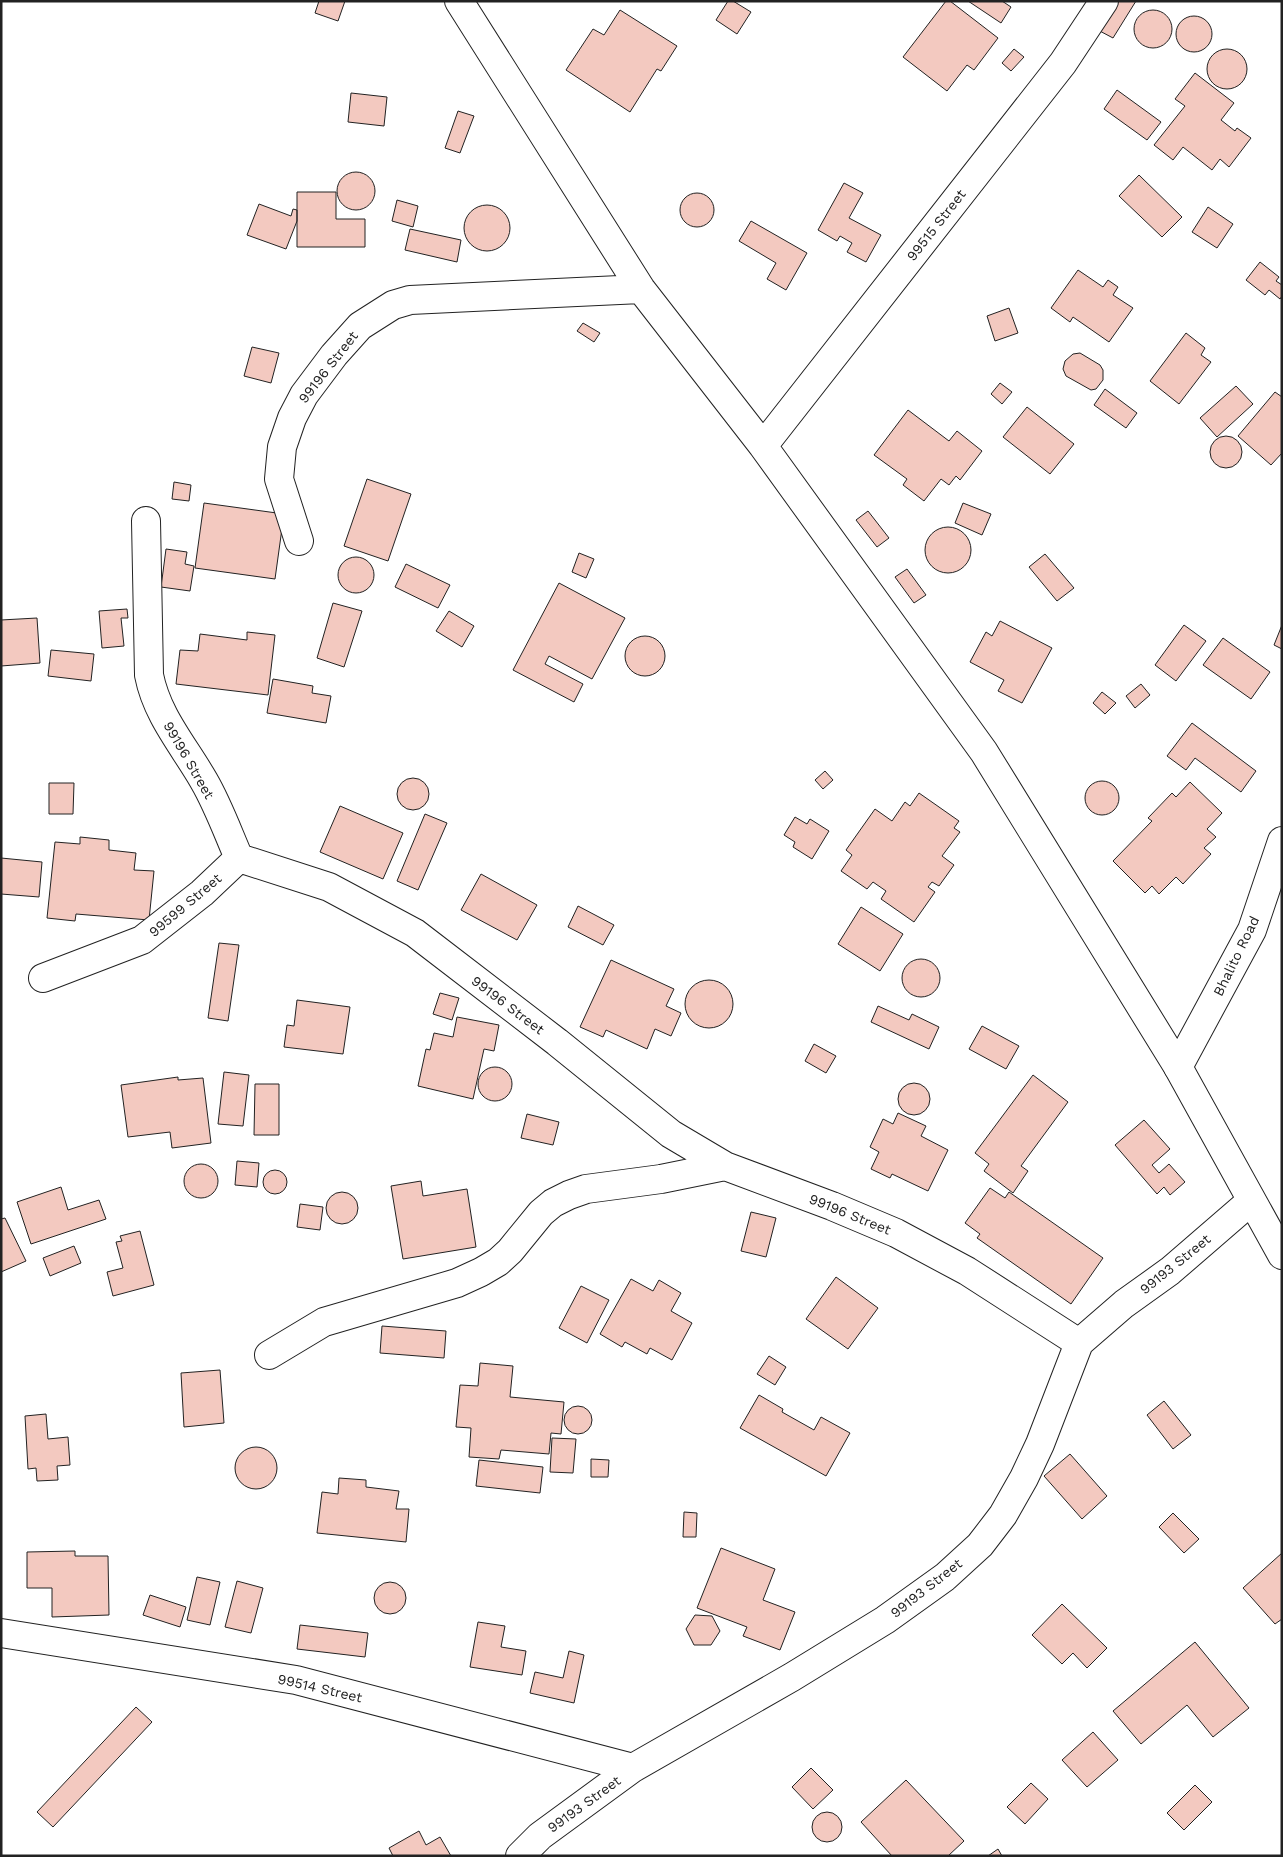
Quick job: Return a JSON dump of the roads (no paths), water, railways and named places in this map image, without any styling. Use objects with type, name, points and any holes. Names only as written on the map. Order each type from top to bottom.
[{"type":"street","points":[[459,1],[641,289],[763,446],[984,752],[1178,1067],[1282,1255]]},
{"type":"street","name":"99515 Street","points":[[763,446],[1063,63],[1104,1]]},
{"type":"street","name":"99196 Street","points":[[299,541],[280,480],[282,447],[292,418],[304,395],[334,355],[360,326],[393,305],[410,300],[641,289]]},
{"type":"street","name":"99196 Street","points":[[146,521],[149,675],[152,690],[158,707],[205,782],[239,858],[329,887],[415,933],[557,1042],[671,1134],[725,1166],[832,1206],[896,1233],[967,1271],[1079,1343]]},
{"type":"street","name":"Bhalito Road","points":[[1178,1067],[1252,930],[1282,841]]},
{"type":"street","name":"99599 Street","points":[[44,978],[142,940],[202,894],[239,858]]},
{"type":"street","points":[[269,1355],[324,1322],[457,1283],[482,1272],[498,1262],[510,1250],[540,1213],[569,1195],[586,1189],[661,1179],[725,1166]]},
{"type":"street","name":"99193 Street","points":[[520,1856],[540,1836],[633,1768],[784,1682],[885,1620],[945,1577],[980,1545],[1003,1515],[1024,1478],[1056,1405],[1079,1343],[1124,1304],[1170,1271],[1251,1202]]},
{"type":"street","name":"99514 Street","points":[[1,1633],[296,1680],[633,1768]]}]
